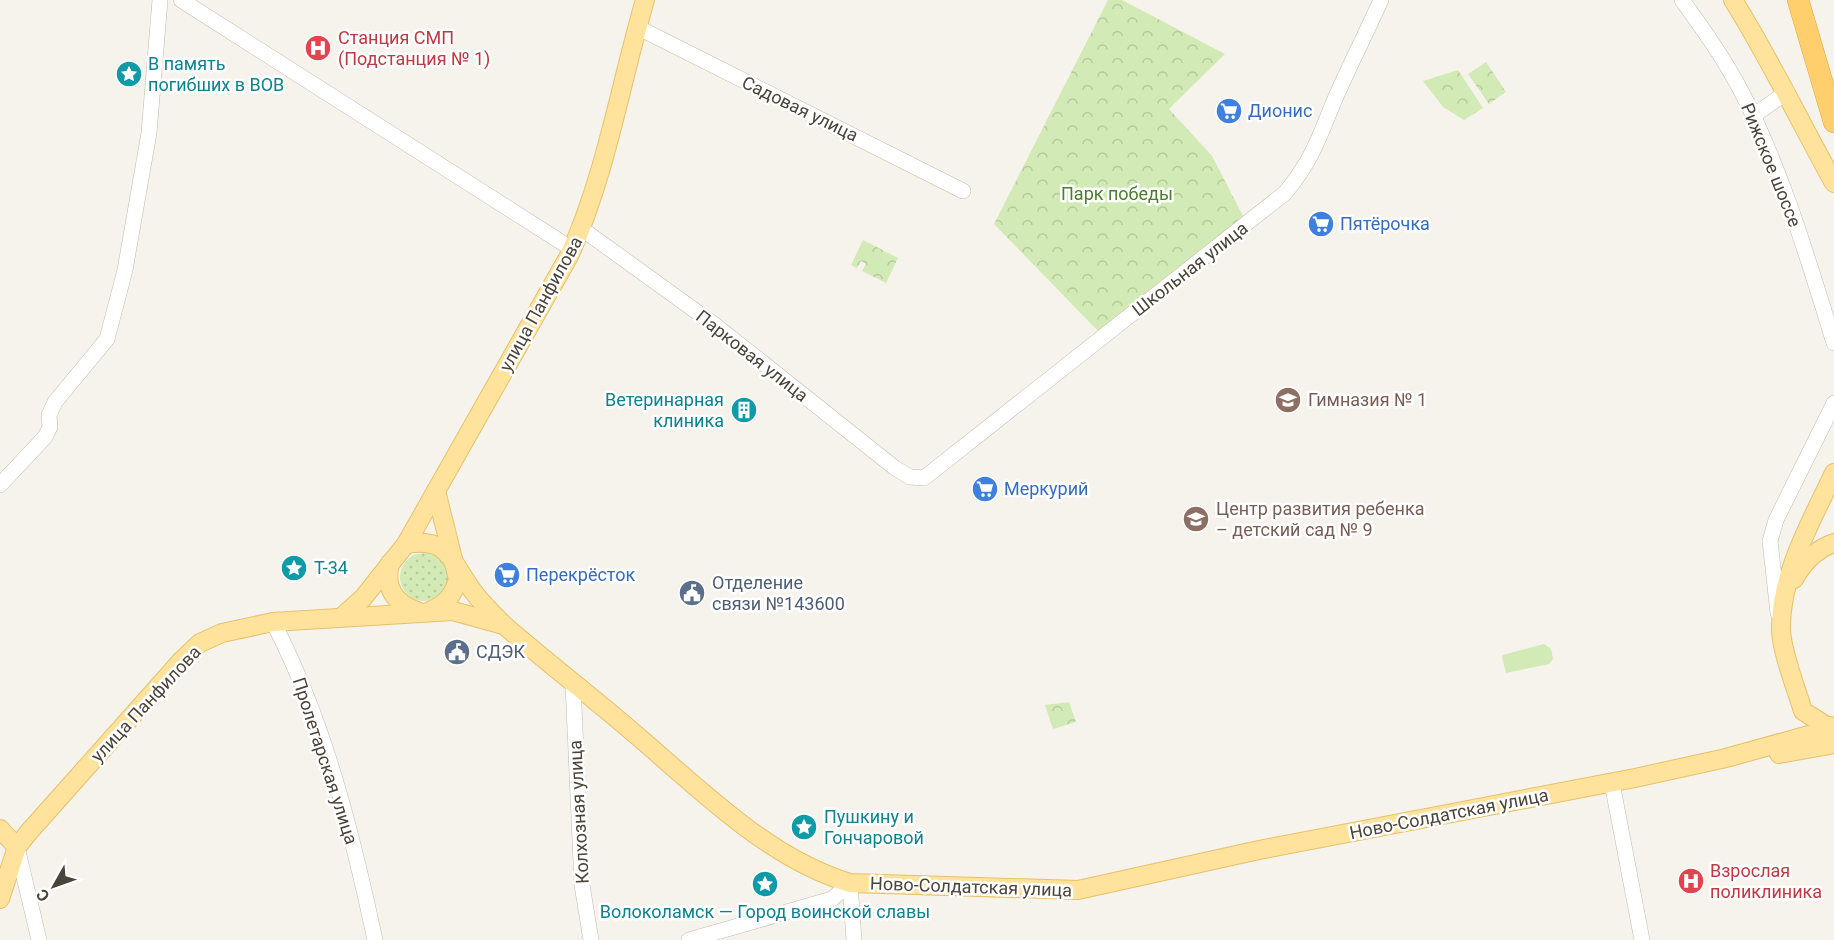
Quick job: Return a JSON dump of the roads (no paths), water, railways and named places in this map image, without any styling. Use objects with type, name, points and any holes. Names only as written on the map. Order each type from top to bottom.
[{"type":"highway","points":[[1798,0],[1834,122]]},
{"type":"main road","name":"улица Панфилова","points":[[344,615],[363,598],[406,544],[582,229],[615,118],[645,0]]},
{"type":"main road","points":[[1733,0],[1787,92],[1808,140],[1834,183]]},
{"type":"main road","points":[[1834,474],[1795,559],[1785,597],[1781,633],[1803,711],[1834,728]]},
{"type":"main road","points":[[390,563],[388,583],[392,594],[404,607],[423,611],[444,605],[454,594],[458,579],[456,564],[436,491]]},
{"type":"main road","points":[[406,544],[433,543],[447,551],[456,564]]},
{"type":"main road","points":[[1785,597],[1802,566],[1834,543]]},
{"type":"main road","name":"Ново-Солдатская улица","points":[[456,564],[480,601],[505,626],[737,820],[798,861],[827,876],[850,883],[1078,891],[1259,850],[1612,783],[1726,758],[1834,728]]},
{"type":"main road","name":"улица Панфилова","points":[[17,847],[158,686],[200,644],[222,633],[273,622],[423,611]]},
{"type":"main road","name":"Ново-Солдатская улица","points":[[423,611],[463,613],[505,626]]},
{"type":"main road","points":[[1773,744],[1797,721],[1803,711]]},
{"type":"main road","name":"Ново-Солдатская улица","points":[[1726,758],[1775,754],[1834,744]]},
{"type":"main road","points":[[0,829],[17,847],[0,898]]},
{"type":"street","points":[[0,485],[45,437],[50,427],[49,415],[55,402],[107,339],[125,270],[149,133],[160,0]]},
{"type":"street","points":[[181,0],[572,249]]},
{"type":"street","name":"Школьная улица","points":[[924,478],[1285,193],[1304,171],[1318,145],[1337,94],[1381,0]]},
{"type":"street","name":"Рижское шоссе","points":[[1682,0],[1724,60],[1753,116],[1807,256],[1834,343]]},
{"type":"street","name":"Садовая улица","points":[[637,27],[963,191]]},
{"type":"street","points":[[1753,116],[1787,92]]},
{"type":"street","name":"Парковая улица","points":[[582,229],[715,325],[895,468],[910,477],[924,478]]},
{"type":"street","points":[[1781,633],[1770,541],[1776,520],[1834,403]]},
{"type":"street","name":"Пролетарская улица","points":[[273,622],[293,662],[338,788],[375,940]]},
{"type":"street","name":"Колхозная улица","points":[[573,684],[582,885],[591,940]]},
{"type":"street","points":[[1612,783],[1642,940]]},
{"type":"street","points":[[17,847],[39,940]]},
{"type":"street","points":[[689,940],[832,899],[850,883]]},
{"type":"street","points":[[850,883],[854,940]]},
{"type":"place","name":"Станция СМП (Подстанция № 1)","points":[[318,48]]},
{"type":"place","name":"В память погибших в ВОВ","points":[[129,74]]},
{"type":"place","name":"Дионис","points":[[1229,111]]},
{"type":"place","name":"Пятёрочка","points":[[1321,224]]},
{"type":"place","name":"Гимназия № 1","points":[[1288,400]]},
{"type":"place","name":"Ветеринарная клиника","points":[[744,410]]},
{"type":"place","name":"Меркурий","points":[[985,489]]},
{"type":"place","name":"Центр развития ребенка – детский сад № 9","points":[[1196,519]]},
{"type":"place","name":"Т-34","points":[[294,568]]},
{"type":"place","name":"Перекрёсток","points":[[507,575]]},
{"type":"place","name":"Отделение связи №143600","points":[[692,593]]},
{"type":"place","name":"СДЭК","points":[[457,652]]},
{"type":"place","name":"Пушкину и Гончаровой","points":[[804,827]]},
{"type":"place","name":"Взрослая поликлиника","points":[[1691,881]]},
{"type":"place","name":"Волоколамск — Город воинской славы","points":[[765,884]]},
{"type":"park label","name":"Парк победы","points":[[1117,194]]}]
